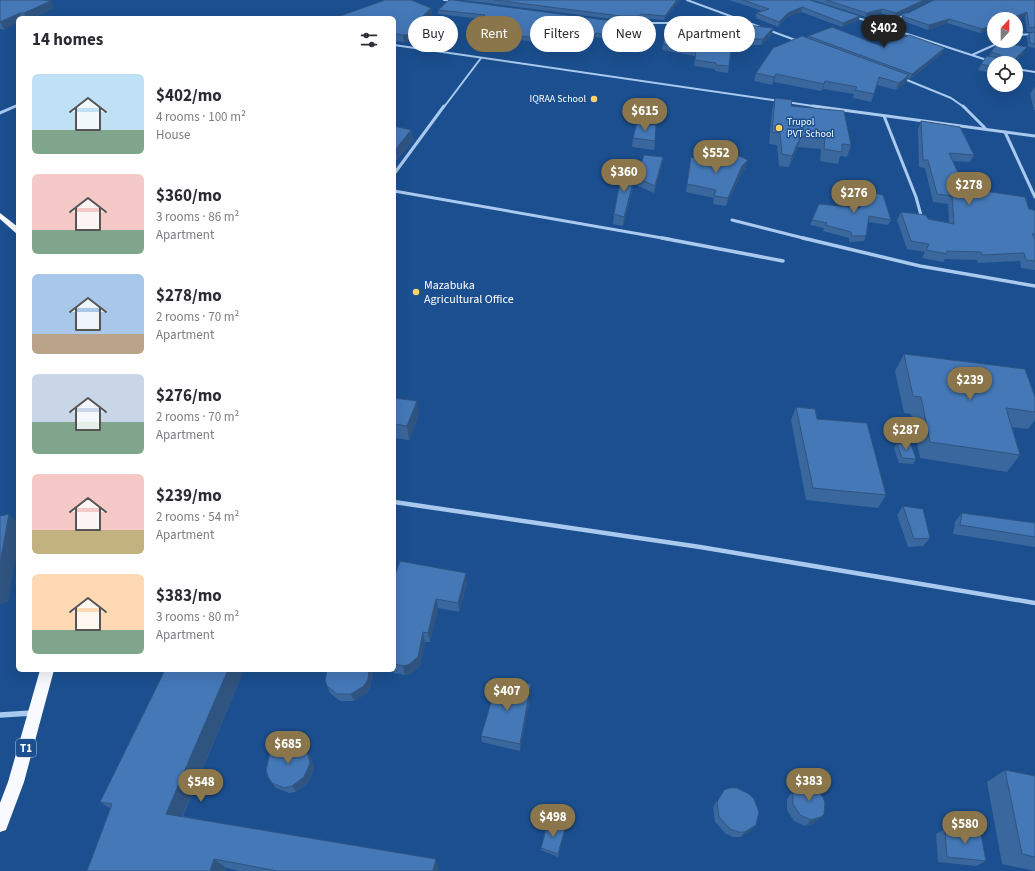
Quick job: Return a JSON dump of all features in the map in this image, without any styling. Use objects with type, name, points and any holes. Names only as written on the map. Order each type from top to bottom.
[{"type":"highway","points":[[0,215],[16,230]]},
{"type":"highway","name":"T1","points":[[0,824],[16,782],[37,712],[47,672]]},
{"type":"street","points":[[444,0],[458,2]]},
{"type":"street","points":[[686,0],[729,16]]},
{"type":"street","points":[[882,26],[909,13]]},
{"type":"street","points":[[854,16],[987,60]]},
{"type":"street","points":[[755,25],[804,43]]},
{"type":"street","points":[[1023,35],[1035,34]]},
{"type":"street","points":[[396,45],[884,116],[1035,136]]},
{"type":"street","points":[[972,56],[988,48]]},
{"type":"street","points":[[396,171],[411,149],[481,58]]},
{"type":"street","points":[[1023,69],[1035,72]]},
{"type":"street","points":[[898,76],[952,98],[961,104],[986,129]]},
{"type":"street","points":[[0,112],[16,106]]},
{"type":"street","points":[[884,116],[916,197],[923,220]]},
{"type":"street","points":[[1005,132],[1035,197]]},
{"type":"street","points":[[396,191],[441,198],[597,228],[691,243],[783,261]]},
{"type":"street","points":[[732,220],[904,263],[978,278],[1035,286]]},
{"type":"street","points":[[396,502],[700,547],[1035,603]]},
{"type":"street","points":[[0,716],[37,712]]},
{"type":"building","points":[[0,0],[42,0],[51,1],[0,22]]},
{"type":"building","points":[[385,0],[411,0],[431,8],[423,16],[408,16],[408,35],[396,34],[396,16],[340,16]]},
{"type":"building","points":[[449,0],[453,0],[574,16],[530,16],[530,37],[522,36],[522,16],[484,16],[485,15],[438,10]]},
{"type":"building","points":[[494,0],[677,0],[665,16],[641,14],[639,16],[621,16]]},
{"type":"building","points":[[743,0],[810,0],[860,16],[843,23],[802,7],[788,13],[779,22],[756,13],[769,9]]},
{"type":"building","points":[[826,0],[924,0],[896,13],[882,9],[867,13]]},
{"type":"building","points":[[934,0],[1035,0],[1035,27],[1029,28],[1027,12],[1023,14],[1023,12],[987,12],[987,27],[982,29],[949,19],[929,25],[902,16]]},
{"type":"building","points":[[594,19],[602,20],[602,34],[596,33],[594,35]]},
{"type":"building","points":[[755,26],[773,28],[763,39],[755,39]]},
{"type":"building","points":[[832,27],[881,46],[909,35],[945,48],[912,74],[808,36]]},
{"type":"building","points":[[1035,32],[1035,44],[1030,43],[1029,33]]},
{"type":"building","points":[[802,36],[909,75],[899,83],[879,77],[874,94],[855,90],[857,87],[825,81],[824,84],[776,74],[774,77],[756,73],[773,48]]},
{"type":"building","points":[[1027,47],[1018,56],[1000,56],[991,52],[994,48]]},
{"type":"building","points":[[696,52],[731,52],[729,66],[716,65],[716,63],[695,60]]},
{"type":"building","points":[[987,56],[987,65],[981,64]]},
{"type":"building","points":[[775,98],[792,100],[791,106],[844,111],[851,145],[842,144],[842,152],[824,149],[825,138],[801,136],[792,156],[782,154],[780,133],[772,132]]},
{"type":"building","points":[[921,121],[960,127],[974,155],[949,153],[965,188],[1025,197],[1029,209],[1035,211],[1035,234],[1032,234],[1035,239],[1035,261],[1026,260],[1024,253],[982,255],[981,252],[947,251],[947,254],[926,250],[929,244],[911,241],[901,212],[926,215],[928,219],[954,224],[952,196],[937,194],[928,160],[923,160]]},
{"type":"building","points":[[637,122],[656,125],[655,141],[633,138]]},
{"type":"building","points":[[396,126],[411,130],[396,149]]},
{"type":"building","points":[[725,154],[739,156],[748,160],[742,166],[728,198],[714,196],[716,190],[687,184],[691,157],[713,161]]},
{"type":"building","points":[[644,155],[663,157],[655,186],[637,178]]},
{"type":"building","points":[[622,170],[635,175],[624,217],[614,214]]},
{"type":"building","points":[[863,191],[883,195],[891,220],[869,216],[866,236],[852,236],[851,232],[825,225],[827,223],[812,220],[819,204],[860,208]]},
{"type":"building","points":[[904,354],[1025,369],[1035,397],[1035,412],[1006,408],[1020,455],[930,442],[921,397],[913,396]]},
{"type":"building","points":[[396,398],[417,401],[407,426],[396,424]]},
{"type":"building","points":[[796,407],[815,409],[817,419],[867,423],[886,495],[813,488]]},
{"type":"building","points":[[897,443],[911,444],[916,459],[902,458]]},
{"type":"building","points":[[903,506],[923,509],[930,538],[914,539]]},
{"type":"building","points":[[962,513],[1035,523],[1035,537],[960,525]]},
{"type":"building","points":[[9,514],[0,564],[0,516]]},
{"type":"building","points":[[400,561],[466,573],[458,603],[436,599],[428,633],[423,632],[418,657],[408,665],[403,666],[396,664],[396,572]]},
{"type":"building","points":[[164,672],[227,672],[166,814],[436,859],[433,871],[277,871],[214,859],[210,871],[87,871],[112,804],[100,802]]},
{"type":"building","points":[[327,672],[369,672],[368,679],[364,686],[351,694],[337,694],[327,686],[325,680]]},
{"type":"building","points":[[498,679],[531,684],[520,744],[481,736]]},
{"type":"building","points":[[290,743],[303,746],[307,751],[310,763],[304,777],[292,786],[284,788],[272,783],[266,770],[270,753]]},
{"type":"building","points":[[1005,770],[1035,776],[1035,857],[1022,854]]},
{"type":"building","points":[[804,785],[815,788],[823,797],[825,803],[824,814],[821,817],[811,820],[800,815],[793,804],[793,793],[795,789]]},
{"type":"building","points":[[737,788],[749,794],[754,799],[759,812],[756,825],[745,832],[738,832],[730,829],[719,817],[717,802],[724,790]]},
{"type":"building","points":[[548,822],[565,829],[558,854],[541,848]]},
{"type":"building","points":[[945,829],[981,834],[986,861],[947,857]]},
{"type":"place","name":"IQRAA School","points":[[594,99]]},
{"type":"place","name":"Trupol PVT School","points":[[779,128]]},
{"type":"place","name":"Mazabuka Agricultural Office","points":[[416,292]]}]
